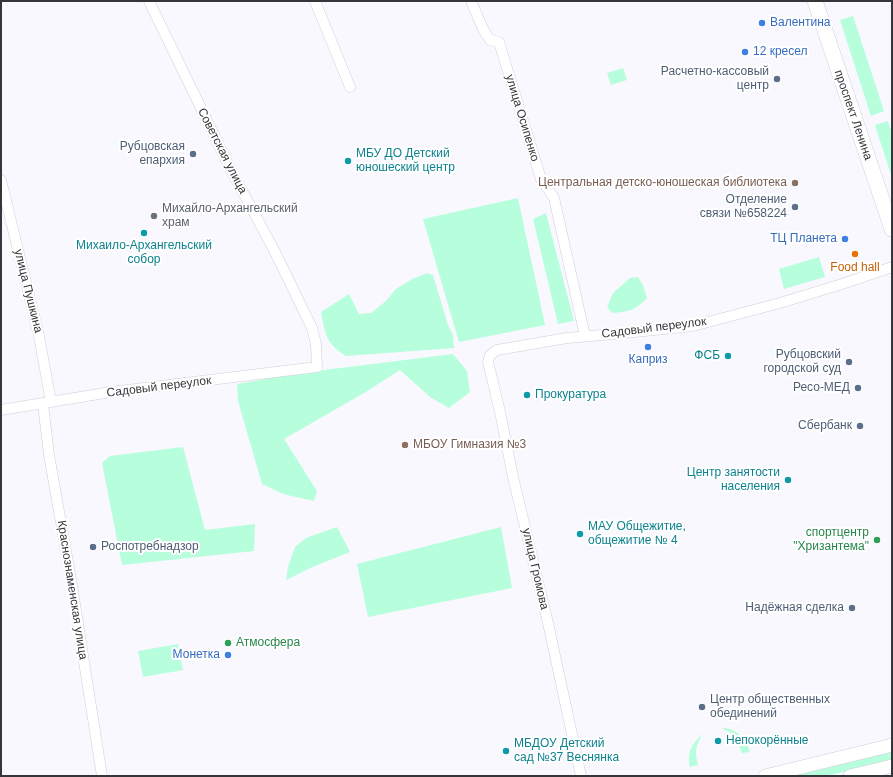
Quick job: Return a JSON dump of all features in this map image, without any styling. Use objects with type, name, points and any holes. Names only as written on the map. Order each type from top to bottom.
[{"type":"main road","name":"проспект Ленина","points":[[815,1],[892,229]]},
{"type":"street","name":"Советская улица","points":[[149,1],[229,165],[274,250],[312,328],[316,344],[317,367]]},
{"type":"street","points":[[315,1],[350,87]]},
{"type":"street","name":"улица Осипенко","points":[[471,1],[483,29],[490,40],[499,42],[541,179],[554,198],[585,336]]},
{"type":"street","name":"улица Пушкина","points":[[1,180],[39,336],[47,403]]},
{"type":"street","name":"Садовый переулок","points":[[488,362],[490,355],[497,350],[541,342],[585,336],[693,326],[780,303],[892,267]]},
{"type":"street","name":"улица Громова","points":[[488,362],[513,477],[548,623],[581,776]]},
{"type":"street","name":"Садовый переулок","points":[[1,410],[111,392],[317,367]]},
{"type":"street","name":"Краснознаменская улица","points":[[47,403],[49,455],[72,586],[102,776]]},
{"type":"street","points":[[765,776],[892,745]]},
{"type":"street","points":[[850,776],[892,766]]},
{"type":"green space","points":[[853,16],[884,111],[871,116],[840,20]]},
{"type":"green space","points":[[623,68],[627,80],[611,85],[607,73]]},
{"type":"green space","points":[[888,121],[892,134],[892,178],[875,125]]},
{"type":"green space","points":[[518,198],[545,325],[459,342],[423,219]]},
{"type":"green space","points":[[546,213],[574,321],[558,324],[533,219]]},
{"type":"green space","points":[[819,257],[825,277],[784,289],[779,269]]},
{"type":"green space","points":[[427,273],[433,275],[448,325],[453,335],[454,348],[346,356],[339,352],[330,342],[325,332],[321,312],[349,294],[359,314],[371,313],[386,301],[396,289],[412,279]]},
{"type":"green space","points":[[638,277],[643,285],[647,298],[631,310],[612,313],[607,307],[613,293],[630,278]]},
{"type":"green space","points":[[453,354],[467,371],[470,392],[449,408],[430,397],[400,370],[364,393],[284,439],[317,491],[314,501],[283,494],[262,484],[238,401],[237,384],[300,373]]},
{"type":"green space","points":[[183,447],[205,530],[255,524],[254,551],[122,565],[102,463],[110,456]]},
{"type":"green space","points":[[337,527],[350,552],[310,568],[286,580],[288,567],[295,547],[306,538]]},
{"type":"green space","points":[[501,527],[512,588],[368,617],[357,564]]},
{"type":"green space","points":[[178,644],[183,670],[143,677],[138,651]]},
{"type":"green space","points":[[725,728],[738,733],[746,743],[750,752],[742,753],[733,735],[722,729]]},
{"type":"green space","points":[[703,733],[696,748],[698,765],[690,767],[689,756],[691,748]]},
{"type":"green space","points":[[892,749],[892,761],[826,776],[778,776]]},
{"type":"place","name":"Валентина","points":[[762,23]]},
{"type":"place","name":"12 кресел","points":[[745,52]]},
{"type":"place","name":"Расчетно-кассовый центр","points":[[777,79]]},
{"type":"place","name":"Рубцовская епархия","points":[[193,154]]},
{"type":"place","name":"МБУ ДО Детский юношеский центр","points":[[348,161]]},
{"type":"place","name":"Центральная детско-юношеская библиотека","points":[[795,183]]},
{"type":"place","name":"Отделение связи №658224","points":[[795,207]]},
{"type":"place","name":"Михайло-Архангельский храм","points":[[154,216]]},
{"type":"place","name":"Михаило-Архангельский собор","points":[[144,233]]},
{"type":"place","name":"ТЦ Планета","points":[[845,239]]},
{"type":"place","name":"Food hall","points":[[855,254]]},
{"type":"place","name":"Каприз","points":[[648,347]]},
{"type":"place","name":"ФСБ","points":[[728,356]]},
{"type":"place","name":"Рубцовский городской суд","points":[[849,362]]},
{"type":"place","name":"Ресо-МЕД","points":[[858,388]]},
{"type":"place","name":"Прокуратура","points":[[527,395]]},
{"type":"place","name":"Сбербанк","points":[[860,426]]},
{"type":"place","name":"МБОУ Гимназия №3","points":[[405,445]]},
{"type":"place","name":"Центр занятости населения","points":[[788,480]]},
{"type":"place","name":"МАУ Общежитие, общежитие № 4","points":[[580,534]]},
{"type":"place","name":"спортцентр \"Хризантема\"","points":[[877,540]]},
{"type":"place","name":"Роспотребнадзор","points":[[93,547]]},
{"type":"place","name":"Надёжная сделка","points":[[852,608]]},
{"type":"place","name":"Атмосфера","points":[[228,643]]},
{"type":"place","name":"Монетка","points":[[228,655]]},
{"type":"place","name":"Центр общественных обединений","points":[[702,707]]},
{"type":"place","name":"Непокорённые","points":[[718,741]]},
{"type":"place","name":"МБДОУ Детский сад №37 Веснянка","points":[[506,751]]}]
